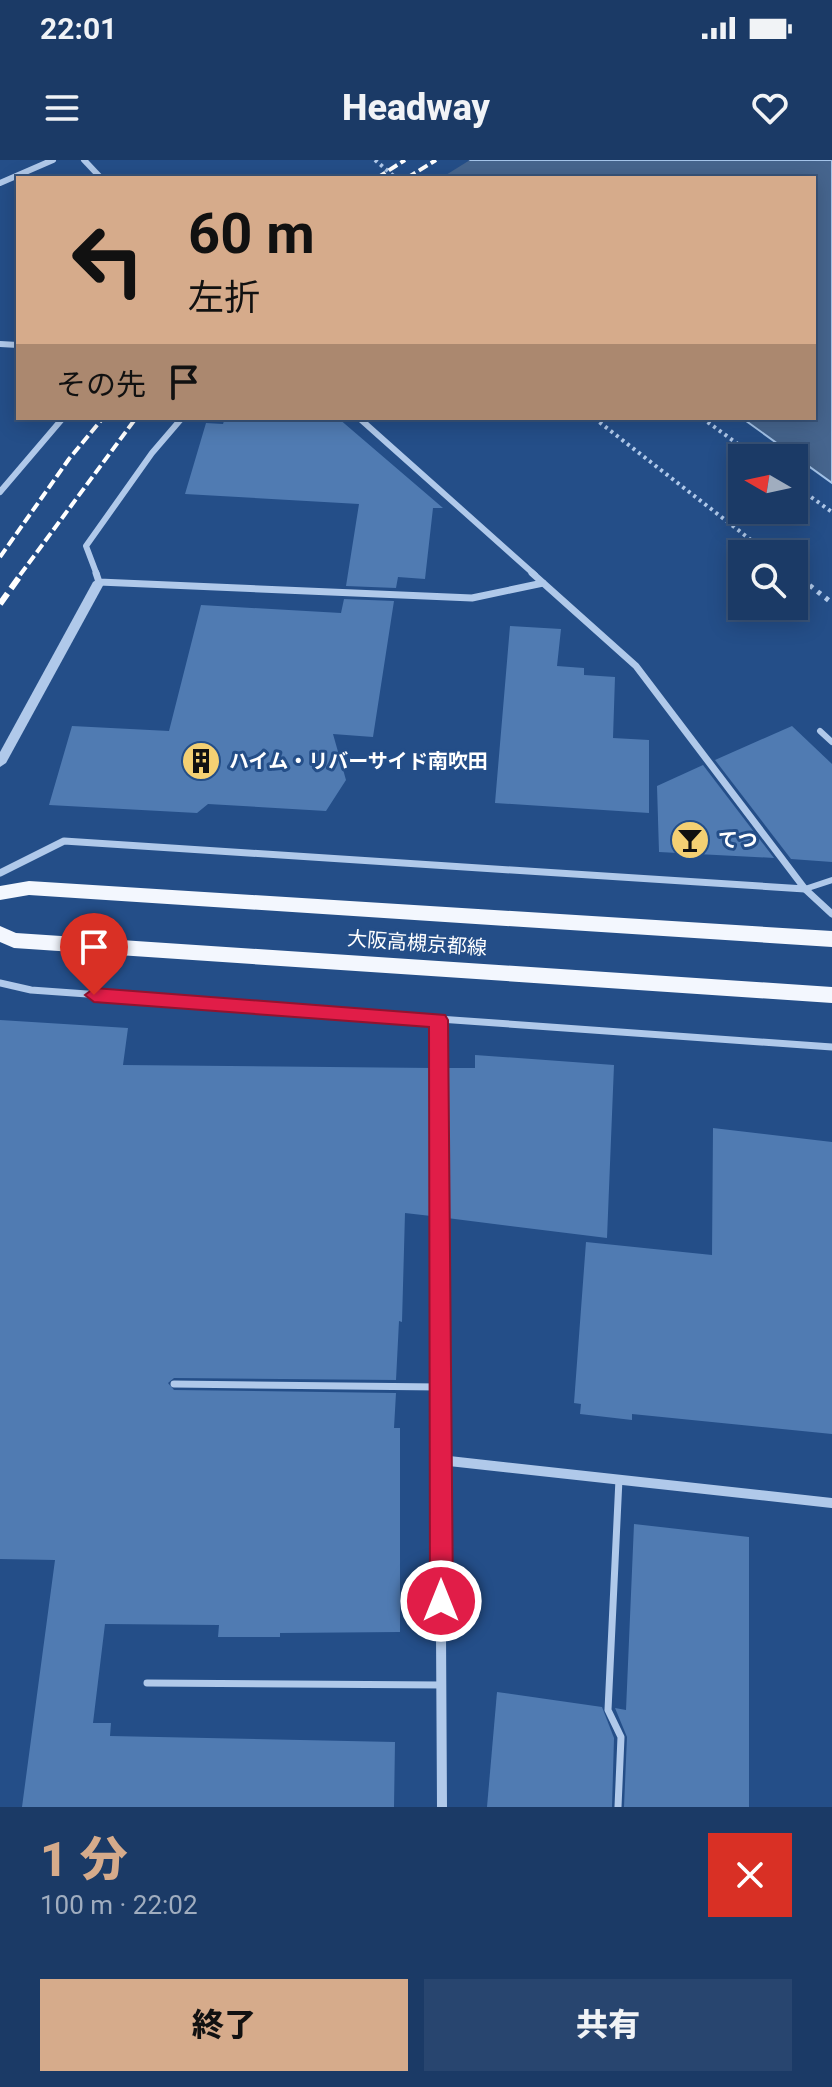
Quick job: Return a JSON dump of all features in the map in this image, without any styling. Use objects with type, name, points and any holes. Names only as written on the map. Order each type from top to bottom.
[{"type":"main road","name":"大阪高槻京都線","points":[[0,893],[29,888],[832,939]]},
{"type":"main road","name":"大阪高槻京都線","points":[[0,934],[14,940],[832,995]]},
{"type":"street","points":[[16,176],[53,160]]},
{"type":"street","points":[[84,160],[99,176]]},
{"type":"street","points":[[0,492],[61,420]]},
{"type":"street","points":[[0,763],[99,582],[86,546],[152,453],[180,420]]},
{"type":"street","points":[[361,420],[636,666],[805,889],[832,914]]},
{"type":"street","points":[[99,582],[472,598],[543,583]]},
{"type":"street","points":[[0,873],[64,841],[805,889]]},
{"type":"street","points":[[0,983],[31,990],[832,1047]]},
{"type":"street","points":[[438,1020],[442,1807]]},
{"type":"street","points":[[440,1460],[832,1503]]},
{"type":"lane","points":[[820,731],[832,742]]},
{"type":"lane","points":[[805,889],[832,880]]},
{"type":"lane","points":[[174,1384],[439,1387]]},
{"type":"lane","points":[[618,1807],[621,1737],[608,1710],[619,1479]]},
{"type":"lane","points":[[147,1683],[442,1685]]},
{"type":"path","points":[[375,160],[394,176]]},
{"type":"path","points":[[597,420],[751,540]]},
{"type":"path","points":[[705,420],[738,444]]},
{"type":"path","points":[[808,495],[832,512]]},
{"type":"path","points":[[808,584],[832,603]]},
{"type":"water","points":[[404,160],[832,160],[832,483],[808,466],[808,444],[778,444],[745,420],[816,420],[816,176],[422,176]]},
{"type":"pier","points":[[400,160],[470,160],[444,176],[416,176]]},
{"type":"building","points":[[224,420],[340,420],[443,508],[433,508],[425,579],[398,577],[396,588],[346,586],[359,504],[185,494],[206,423],[223,424]]},
{"type":"building","points":[[344,599],[394,601],[373,737],[333,734],[346,780],[326,811],[208,804],[197,813],[49,805],[72,726],[169,731],[201,605],[341,613]]},
{"type":"building","points":[[510,626],[561,629],[557,666],[584,668],[584,675],[615,677],[613,738],[649,740],[649,813],[495,803]]},
{"type":"building","points":[[792,726],[832,764],[832,862],[791,859],[715,760]]},
{"type":"building","points":[[703,765],[774,858],[659,852],[657,786]]},
{"type":"building","points":[[0,1020],[128,1028],[123,1065],[432,1068],[431,1216],[405,1213],[402,1322],[399,1321],[396,1380],[174,1378],[168,1383],[174,1390],[396,1393],[394,1428],[400,1428],[400,1632],[218,1637],[219,1625],[105,1624],[93,1723],[111,1723],[110,1736],[395,1742],[394,1807],[22,1807],[55,1560],[0,1559]]},
{"type":"building","points":[[475,1055],[614,1065],[607,1238],[447,1218],[444,1068],[475,1068]]},
{"type":"building","points":[[713,1128],[832,1142],[832,1434],[632,1414],[632,1420],[580,1414],[581,1404],[574,1403],[586,1242],[712,1255]]},
{"type":"building","points":[[634,1524],[749,1537],[749,1807],[624,1807],[627,1737],[615,1708],[626,1710]]},
{"type":"building","points":[[497,1692],[602,1707],[614,1738],[612,1807],[487,1807]]},
{"type":"railway","points":[[380,176],[405,160]]},
{"type":"railway","points":[[410,176],[436,160]]},
{"type":"railway","points":[[0,557],[69,459],[101,420]]},
{"type":"railway","points":[[20,575],[135,420]]},
{"type":"railway","points":[[0,604],[22,573]]},
{"type":"place","name":"ハイム・リバーサイド南吹田","points":[[201,761]]},
{"type":"place","name":"てつ","points":[[690,840]]},
{"type":"route","points":[[94,995],[438,1020],[441,1601]]}]
